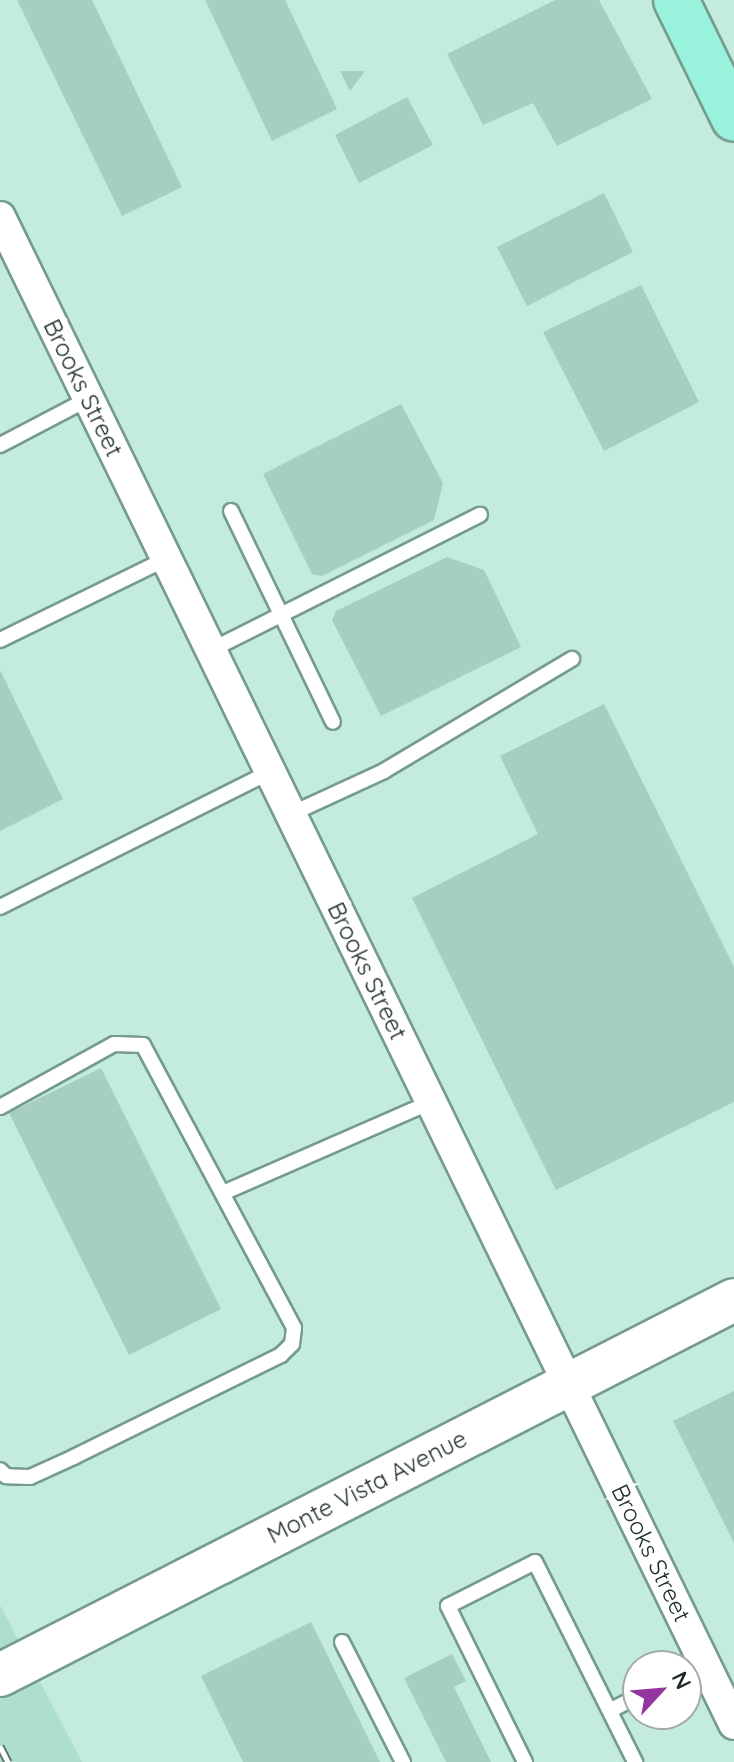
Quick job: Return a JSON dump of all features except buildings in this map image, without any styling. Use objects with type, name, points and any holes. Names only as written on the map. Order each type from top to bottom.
[{"type":"main road","points":[[676,0],[734,119]]},
{"type":"main road","name":"Monte Vista Avenue","points":[[0,1675],[734,1300]]},
{"type":"street","name":"Brooks Street","points":[[0,217],[568,1383],[687,1650]]},
{"type":"street","name":"Brooks Street","points":[[702,1677],[734,1724]]},
{"type":"lane","points":[[0,445],[88,399]]},
{"type":"lane","points":[[231,511],[333,722]]},
{"type":"lane","points":[[211,650],[480,515]]},
{"type":"lane","points":[[0,640],[166,559]]},
{"type":"lane","points":[[291,814],[384,771],[572,659]]},
{"type":"lane","points":[[0,907],[270,772]]},
{"type":"lane","points":[[0,1107],[114,1044],[143,1045],[225,1192],[294,1328],[292,1344],[281,1355],[30,1477],[6,1476],[0,1470]]},
{"type":"lane","points":[[225,1192],[431,1102]]},
{"type":"lane","points":[[525,1762],[448,1606],[535,1562],[635,1762]]},
{"type":"lane","points":[[342,1642],[403,1762]]},
{"type":"lane","points":[[611,1710],[622,1704]]},
{"type":"shaded area","points":[[0,1605],[59,1718],[82,1762],[0,1762]]},
{"type":"railway","points":[[0,1746],[8,1762]]}]
